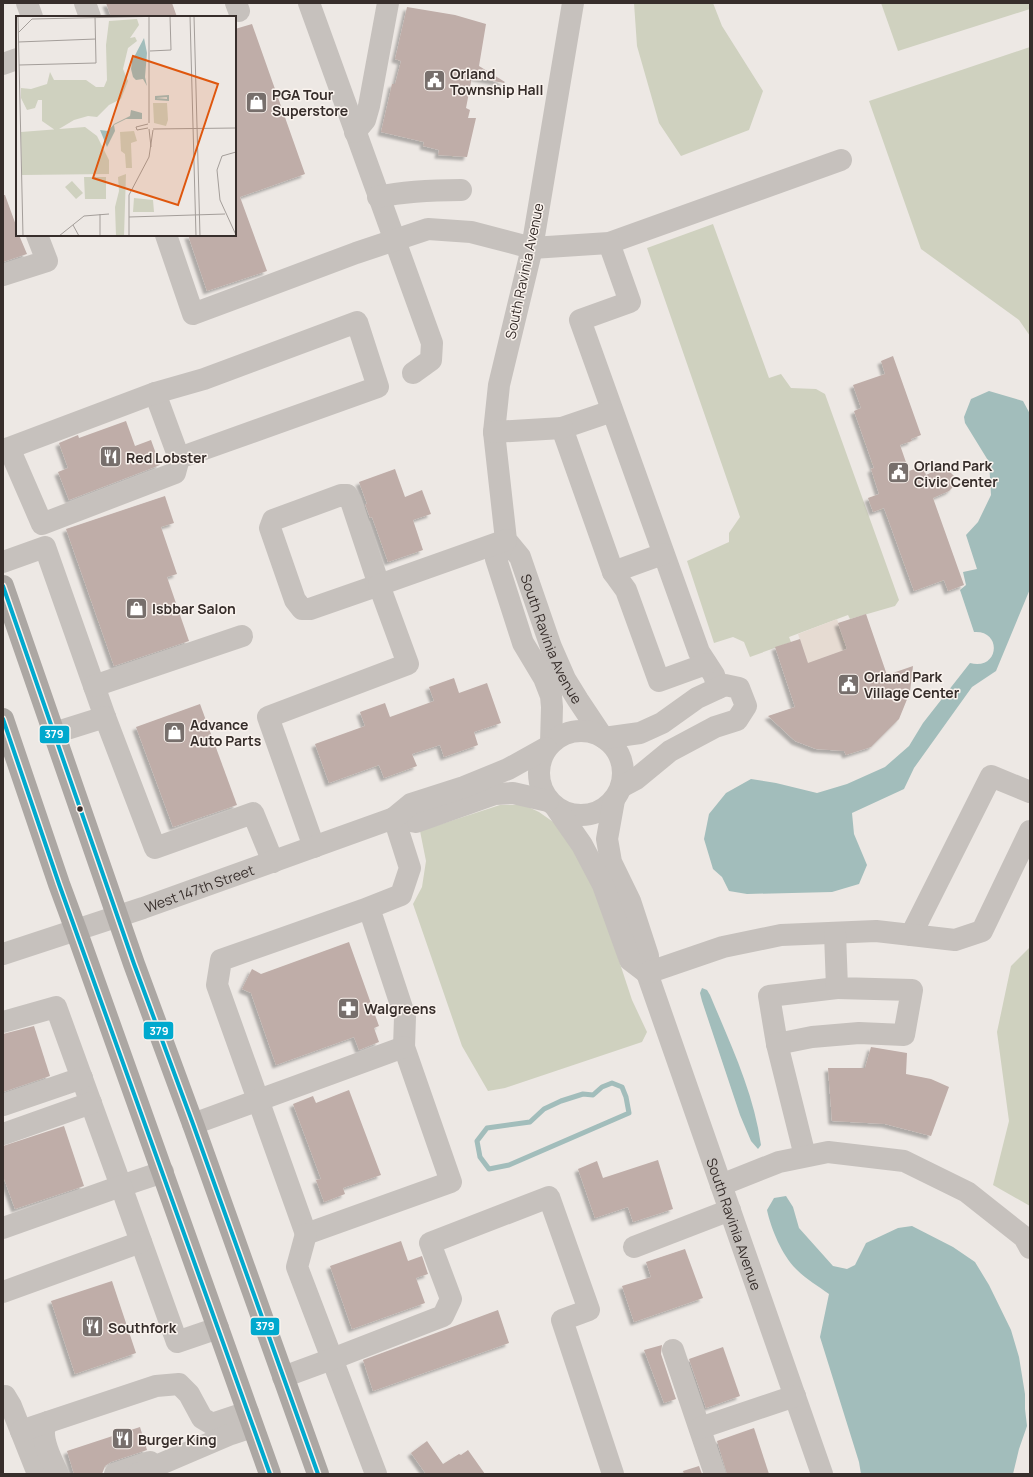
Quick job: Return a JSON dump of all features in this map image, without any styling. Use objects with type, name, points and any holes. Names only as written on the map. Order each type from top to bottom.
[{"type":"highway","points":[[3,586],[118,916],[318,1474]]},
{"type":"highway","points":[[3,719],[59,884],[270,1474]]},
{"type":"street","points":[[27,3],[32,16]]},
{"type":"street","points":[[85,3],[90,16]]},
{"type":"street","points":[[309,3],[432,343],[431,360],[413,373]]},
{"type":"street","points":[[356,132],[365,120],[369,106],[388,3]]},
{"type":"street","name":"South Ravinia Avenue","points":[[573,3],[532,248],[498,385],[494,432],[506,540],[520,557],[565,679],[603,737]]},
{"type":"street","points":[[3,64],[16,59]]},
{"type":"street","points":[[166,236],[193,314],[394,240],[428,229],[471,232],[532,248],[608,243],[841,160]]},
{"type":"street","points":[[378,197],[402,192],[461,190]]},
{"type":"street","points":[[3,275],[47,261],[37,236]]},
{"type":"street","points":[[608,243],[630,302],[580,320],[699,652],[714,675],[718,688]]},
{"type":"street","points":[[155,393],[179,458],[175,473],[42,524],[6,449],[155,393],[204,379],[358,322],[378,387],[179,458]]},
{"type":"street","points":[[494,432],[562,428],[612,411]]},
{"type":"street","points":[[562,428],[613,572],[626,590],[659,681],[706,664]]},
{"type":"street","points":[[314,847],[268,717],[408,664],[379,585],[351,501],[346,495],[341,495],[273,520],[270,528],[296,600],[302,609],[310,609],[379,585],[506,540]]},
{"type":"street","name":"South Ravinia Avenue","points":[[506,540],[496,559],[523,642],[544,678],[551,696],[552,707],[549,745]]},
{"type":"street","points":[[3,562],[45,547],[94,686],[155,848],[253,813],[273,862]]},
{"type":"street","points":[[613,572],[663,554]]},
{"type":"street","points":[[94,686],[242,636]]},
{"type":"street","points":[[376,1474],[297,1267],[306,1234],[217,985],[221,960],[369,908],[401,895],[407,881],[410,868],[394,818],[416,822],[494,794],[513,793],[553,805],[568,814],[580,816],[591,814],[604,809],[617,794],[670,751],[715,727],[737,720],[746,706],[739,688],[725,685],[697,698],[662,723],[640,733],[603,737]]},
{"type":"street","points":[[54,733],[106,718]]},
{"type":"street","points":[[617,794],[624,773],[621,758],[613,746],[603,737],[590,732],[577,731],[564,734],[549,745],[541,758],[538,768],[538,780],[542,791],[582,845],[603,885],[630,960],[647,973],[723,947],[781,935],[876,931],[955,940],[982,931],[1030,831]]},
{"type":"street","name":"West 147th Street","points":[[3,954],[118,916],[394,818],[411,804],[464,787],[508,769],[549,745]]},
{"type":"street","points":[[911,935],[991,776],[1030,792]]},
{"type":"street","name":"South Ravinia Avenue","points":[[617,794],[607,839],[611,862],[630,901],[648,956],[647,973],[822,1474]]},
{"type":"street","points":[[306,1234],[451,1182],[404,1047],[405,1017],[369,908]]},
{"type":"street","points":[[836,932],[837,988]]},
{"type":"street","points":[[777,1044],[812,1037],[859,1034],[904,1035],[912,990],[837,988],[769,996],[777,1044],[805,1156]]},
{"type":"street","points":[[3,1022],[56,1007],[178,1342],[218,1328]]},
{"type":"street","points":[[193,1124],[404,1047]]},
{"type":"street","points":[[3,1105],[82,1078]]},
{"type":"street","points":[[3,1134],[90,1103]]},
{"type":"street","points":[[721,1185],[779,1162],[828,1152],[904,1161],[967,1192],[1024,1236],[1030,1248]]},
{"type":"street","points":[[3,1228],[162,1172]]},
{"type":"street","points":[[283,1377],[443,1316],[451,1299],[430,1242],[549,1197],[589,1310],[562,1320],[613,1474]]},
{"type":"street","points":[[634,1247],[730,1210]]},
{"type":"street","points":[[3,1292],[141,1242]]},
{"type":"street","points":[[673,1350],[715,1474]]},
{"type":"street","points":[[22,1431],[156,1386],[179,1384],[189,1394],[202,1418],[212,1424],[250,1419]]},
{"type":"street","points":[[5,1396],[22,1431],[38,1474]]},
{"type":"street","points":[[700,1428],[795,1396]]},
{"type":"street","points":[[137,1474],[231,1434],[250,1419]]},
{"type":"street","points":[[48,1422],[44,1429],[46,1441],[51,1459],[58,1474]]},
{"type":"street","points":[[115,1474],[147,1462],[163,1463]]},
{"type":"green space","points":[[634,3],[713,3],[722,26],[763,91],[749,130],[681,156],[659,123],[637,46]]},
{"type":"green space","points":[[881,3],[1030,3],[1030,9],[898,51]]},
{"type":"green space","points":[[1030,47],[1030,336],[1019,320],[921,249],[869,101]]},
{"type":"green space","points":[[713,224],[769,378],[781,374],[791,388],[816,389],[825,394],[899,600],[895,606],[850,619],[848,615],[789,637],[791,642],[750,657],[744,642],[733,637],[714,643],[687,561],[729,542],[729,533],[740,517],[647,248]]},
{"type":"green space","points":[[500,805],[524,805],[539,812],[559,826],[593,882],[632,1000],[647,1032],[642,1042],[505,1088],[488,1091],[462,1046],[413,904],[422,887],[426,861],[420,831]]},
{"type":"green space","points":[[1030,947],[1030,1206],[993,1185],[1009,1121],[997,1032],[1011,966]]},
{"type":"shaded area","points":[[837,619],[849,654],[810,670],[798,634]]},
{"type":"water","points":[[989,391],[1023,401],[1030,414],[1030,589],[996,671],[972,687],[914,768],[904,789],[852,813],[854,834],[867,865],[859,884],[832,892],[747,894],[729,891],[722,877],[713,869],[704,839],[709,814],[726,793],[751,779],[776,783],[817,793],[847,784],[885,767],[909,746],[923,723],[970,663],[980,664],[987,661],[992,656],[994,650],[993,643],[990,637],[983,633],[974,632],[960,590],[966,585],[963,572],[977,569],[966,535],[978,522],[991,495],[989,462],[965,423],[964,417],[971,399]]},
{"type":"water","points":[[702,988],[707,990],[710,995],[747,1087],[758,1126],[761,1145],[758,1149],[751,1141],[740,1115],[702,1001],[700,993]]},
{"type":"water","points":[[786,1196],[793,1207],[799,1228],[833,1266],[847,1269],[855,1265],[866,1243],[898,1228],[912,1226],[953,1247],[975,1262],[989,1285],[1011,1330],[1019,1357],[1025,1394],[1027,1426],[1019,1449],[1013,1474],[861,1474],[859,1462],[820,1337],[829,1294],[804,1276],[786,1257],[774,1233],[767,1210],[774,1198]]},
{"type":"building","points":[[106,3],[172,3],[177,16],[111,16]]},
{"type":"building","name":"Orland Township Hall","points":[[407,7],[455,15],[486,24],[479,66],[505,82],[472,77],[466,108],[470,110],[468,118],[476,118],[467,157],[438,155],[439,150],[423,146],[424,142],[381,132],[392,84],[395,84],[401,61],[395,59]]},
{"type":"building","name":"PGA Tour Superstore","points":[[252,24],[305,174],[240,197],[267,271],[207,291],[188,236],[236,236],[236,29]]},
{"type":"building","points":[[3,195],[5,195],[16,225],[16,236],[19,236],[27,254],[3,262]]},
{"type":"building","name":"Orland Park Civic Center","points":[[893,356],[921,435],[911,439],[912,441],[900,445],[909,471],[923,466],[926,475],[941,468],[946,468],[954,476],[953,487],[949,491],[933,498],[964,585],[948,591],[944,580],[914,591],[884,508],[873,512],[868,498],[879,494],[871,469],[874,468],[854,411],[861,408],[853,385],[885,374],[881,361]]},
{"type":"building","name":"Red Lobster","points":[[126,421],[135,446],[151,440],[160,465],[69,500],[58,472],[68,468],[59,443],[78,435],[79,438]]},
{"type":"building","points":[[395,469],[405,497],[422,490],[431,514],[413,520],[423,550],[388,562],[372,517],[370,518],[365,504],[367,504],[359,482]]},
{"type":"building","points":[[165,496],[174,523],[161,527],[177,574],[167,577],[189,641],[114,666],[66,529]]},
{"type":"building","name":"Orland Park Village Center","points":[[866,614],[887,675],[913,666],[910,692],[899,719],[871,747],[846,755],[844,751],[816,749],[795,741],[768,716],[795,707],[775,647],[800,639],[808,663],[847,649],[838,623]]},
{"type":"building","points":[[454,678],[459,693],[487,683],[501,723],[474,732],[478,745],[444,757],[440,745],[412,754],[417,766],[384,778],[379,765],[329,783],[315,744],[365,726],[360,712],[385,703],[390,717],[434,701],[429,687]]},
{"type":"building","points":[[200,704],[237,805],[173,827],[136,727]]},
{"type":"building","name":"Walgreens","points":[[349,942],[379,1026],[374,1028],[379,1042],[359,1050],[354,1037],[276,1065],[251,993],[242,989],[252,969],[261,974]]},
{"type":"building","points":[[34,1026],[50,1076],[3,1092],[3,1034]]},
{"type":"building","points":[[871,1047],[907,1053],[906,1074],[931,1079],[949,1087],[931,1136],[885,1124],[832,1121],[828,1068],[865,1068]]},
{"type":"building","points":[[349,1090],[381,1175],[343,1188],[345,1194],[324,1202],[316,1180],[321,1179],[293,1104],[313,1096],[316,1103]]},
{"type":"building","points":[[64,1126],[84,1186],[15,1209],[3,1176],[3,1146]]},
{"type":"building","points":[[658,1160],[673,1209],[633,1222],[628,1207],[595,1218],[578,1169],[597,1161],[603,1178]]},
{"type":"building","points":[[401,1241],[408,1261],[422,1256],[428,1274],[416,1278],[425,1303],[352,1329],[330,1266]]},
{"type":"building","points":[[685,1249],[703,1298],[634,1322],[622,1286],[651,1277],[646,1262]]},
{"type":"building","name":"Southfork","points":[[112,1281],[136,1353],[75,1374],[51,1301]]},
{"type":"building","points":[[498,1310],[509,1343],[373,1391],[363,1360]]},
{"type":"building","points":[[662,1345],[661,1354],[676,1399],[664,1403],[644,1350]]},
{"type":"building","points":[[723,1347],[740,1396],[706,1408],[689,1359]]},
{"type":"building","name":"Burger King","points":[[140,1427],[147,1450],[111,1462],[105,1466],[102,1474],[74,1474],[67,1451]]},
{"type":"building","points":[[754,1428],[769,1474],[727,1474],[717,1441]]},
{"type":"building","points":[[427,1441],[443,1464],[468,1450],[485,1474],[426,1474],[411,1453]]},
{"type":"building","points":[[699,1466],[702,1474],[684,1474],[683,1471]]},
{"type":"waterway","points":[[612,1083],[622,1087],[626,1097],[629,1113],[509,1165],[489,1169],[480,1157],[477,1141],[487,1128],[530,1122],[544,1109],[561,1101],[583,1094],[593,1095],[602,1087],[612,1083]]},
{"type":"transit line","name":"379","points":[[3,586],[134,964],[318,1474]]},
{"type":"transit line","name":"379","points":[[3,719],[59,884],[270,1474]]},
{"type":"place","name":"Orland Township Hall","points":[[434,81]]},
{"type":"place","name":"PGA Tour Superstore","points":[[257,102]]},
{"type":"place","name":"Red Lobster","points":[[111,457]]},
{"type":"place","name":"Orland Park Civic Center","points":[[899,473]]},
{"type":"place","name":"Isbbar Salon","points":[[136,608]]},
{"type":"place","name":"Orland Park Village Center","points":[[849,684]]},
{"type":"place","name":"Advance Auto Parts","points":[[175,732]]},
{"type":"place","name":"Walgreens","points":[[349,1008]]},
{"type":"place","name":"Southfork","points":[[93,1327]]},
{"type":"place","name":"Burger King","points":[[123,1439]]}]
